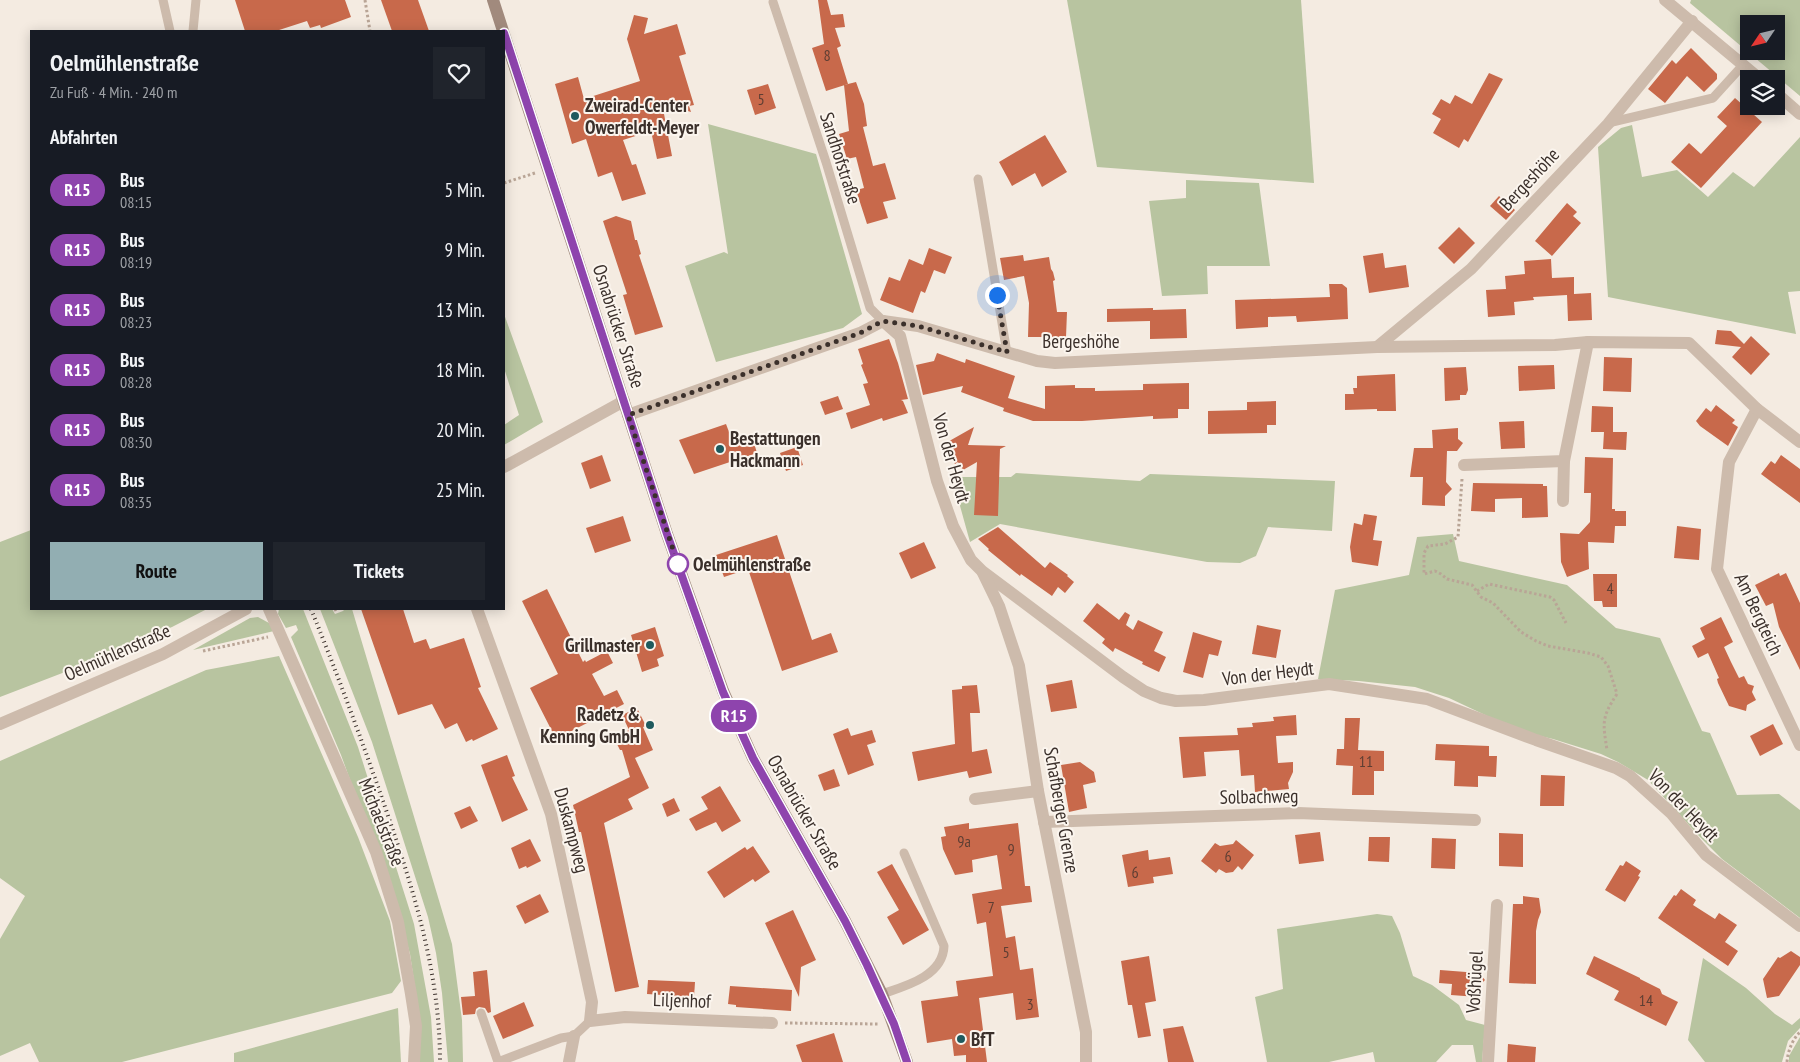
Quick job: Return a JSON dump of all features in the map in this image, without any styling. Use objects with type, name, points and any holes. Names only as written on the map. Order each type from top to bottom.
[{"type":"main road","name":"Osnabrücker Straße","points":[[493,0],[502,30]]},
{"type":"main road","name":"Osnabrücker Straße","points":[[505,38],[667,534],[723,692],[753,758],[845,921],[882,994],[907,1062]]},
{"type":"street","points":[[1672,2],[1750,70]]},
{"type":"street","name":"Bergeshöhe","points":[[1377,347],[1471,269],[1608,124],[1692,21]]},
{"type":"street","points":[[1785,101],[1800,114]]},
{"type":"street","name":"Bergeshöhe","points":[[883,321],[918,326],[1037,361],[1055,363],[1377,347],[1588,342],[1688,343],[1757,409],[1800,442]]},
{"type":"street","points":[[628,415],[860,333],[883,321]]},
{"type":"street","name":"Von der Heydt","points":[[883,321],[900,336],[937,481],[953,526],[971,560],[982,571],[1144,691],[1176,702],[1329,684],[1427,699],[1609,766],[1630,776],[1670,813],[1706,855],[1800,926]]},
{"type":"street","points":[[1563,501],[1564,461],[1588,342]]},
{"type":"street","points":[[505,466],[624,401]]},
{"type":"street","name":"Am Bergteich","points":[[1757,409],[1729,462],[1717,569],[1800,744]]},
{"type":"street","points":[[1464,465],[1564,461]]},
{"type":"street","name":"Schafberger Grenze","points":[[982,571],[999,606],[1019,666],[1038,791],[1086,1032],[1086,1062]]},
{"type":"street","name":"Oelmühlenstraße","points":[[0,724],[163,654],[244,610]]},
{"type":"street","name":"Michaelstraße","points":[[269,610],[376,852],[398,922],[412,994],[416,1026],[414,1062]]},
{"type":"street","name":"Duskampweg","points":[[477,610],[551,814],[592,1002],[590,1021]]},
{"type":"street","points":[[975,799],[1038,791]]},
{"type":"street","name":"Solbachweg","points":[[1044,822],[1298,813],[1475,820]]},
{"type":"street","name":"Voßhügel","points":[[1488,1062],[1497,905]]},
{"type":"street","name":"Liljenhof","points":[[590,1021],[625,1017],[772,1022]]},
{"type":"street","points":[[569,1062],[574,1036]]},
{"type":"lane","points":[[162,0],[170,30]]},
{"type":"lane","points":[[193,30],[196,0]]},
{"type":"lane","name":"Sandhofstraße","points":[[773,2],[826,162],[870,308],[883,321]]},
{"type":"lane","points":[[1608,124],[1713,98],[1743,64]]},
{"type":"lane","points":[[978,179],[1007,352]]},
{"type":"lane","points":[[882,994],[920,979],[935,969],[943,955],[944,946],[904,853]]},
{"type":"lane","points":[[481,1014],[498,1062],[561,1038],[574,1036],[590,1021]]},
{"type":"path","points":[[365,0],[370,30]]},
{"type":"path","points":[[505,183],[548,169]]},
{"type":"path","points":[[1464,465],[1458,537],[1445,544],[1428,546],[1424,553],[1424,574],[1435,571],[1447,579],[1472,585],[1481,597],[1493,602],[1521,632],[1536,642],[1588,653],[1601,658],[1608,666],[1617,694],[1607,709],[1603,723],[1609,766]]},
{"type":"path","points":[[1477,591],[1489,584],[1550,597],[1554,600],[1566,623]]},
{"type":"path","points":[[772,1022],[894,1024]]},
{"type":"path","points":[[1787,1062],[1788,1053],[1800,1032]]},
{"type":"green space","points":[[1067,0],[1301,0],[1314,183],[1097,167]]},
{"type":"green space","points":[[1691,0],[1800,0],[1800,96],[1785,83],[1785,70],[1769,70],[1757,60],[1785,60],[1785,15],[1740,15],[1740,45],[1690,3]]},
{"type":"green space","points":[[708,124],[816,154],[862,314],[843,328],[716,362],[685,266],[724,252],[728,254]]},
{"type":"green space","points":[[1632,125],[1642,177],[1677,170],[1708,197],[1733,172],[1754,187],[1800,137],[1800,291],[1788,292],[1796,334],[1608,297],[1598,147],[1621,128]]},
{"type":"green space","points":[[1186,180],[1259,183],[1270,266],[1207,266],[1208,294],[1162,296],[1149,201],[1186,198]]},
{"type":"green space","points":[[505,317],[543,422],[505,444],[505,424],[519,415],[505,371]]},
{"type":"green space","points":[[1016,473],[1140,481],[1150,474],[1335,481],[1332,531],[1268,527],[1256,556],[1240,563],[1207,562],[1000,524],[970,542],[952,477],[1011,477]]},
{"type":"green space","points":[[30,530],[30,610],[205,610],[172,627],[0,697],[0,542]]},
{"type":"green space","points":[[1453,534],[1459,561],[1567,585],[1616,628],[1660,638],[1702,731],[1710,733],[1737,795],[1779,794],[1800,810],[1800,918],[1722,859],[1648,780],[1618,762],[1601,754],[1519,731],[1449,698],[1415,687],[1318,679],[1335,590],[1409,575],[1417,537]]},
{"type":"green space","points":[[279,610],[303,610],[358,747],[414,924],[431,1017],[434,1062],[418,1062],[414,981],[410,954],[398,911],[341,755],[291,637],[298,630],[296,625],[286,628],[278,614]]},
{"type":"green space","points":[[320,610],[333,610],[335,614],[344,610],[352,610],[452,944],[462,1020],[463,1062],[448,1062],[442,993],[428,917],[372,742]]},
{"type":"green space","points":[[258,617],[269,623],[274,631],[193,650],[250,618]]},
{"type":"green space","points":[[279,656],[358,837],[390,921],[401,981],[392,993],[122,1062],[39,1062],[30,1043],[0,1056],[0,939],[25,896],[0,878],[0,761],[206,670]]},
{"type":"green space","points":[[1377,914],[1392,916],[1400,933],[1413,976],[1432,985],[1459,1005],[1466,1020],[1485,1025],[1482,1062],[1476,1062],[1473,1045],[1452,1045],[1436,1062],[1375,1062],[1373,1052],[1329,1062],[1267,1062],[1255,997],[1283,989],[1277,929]]},
{"type":"green space","points":[[1703,958],[1746,988],[1775,1014],[1792,1025],[1800,1018],[1800,1028],[1788,1041],[1782,1062],[1705,1062],[1688,1040]]},
{"type":"green space","points":[[398,1008],[401,1062],[234,1062],[234,1053]]},
{"type":"green space","points":[[1800,1037],[1800,1062],[1789,1062],[1789,1056]]},
{"type":"building","points":[[235,0],[345,0],[351,17],[321,28],[320,25],[310,28],[307,21],[279,30],[245,30]]},
{"type":"building","points":[[381,0],[418,0],[429,30],[392,30]]},
{"type":"building","points":[[818,0],[827,0],[831,15],[843,14],[845,27],[835,28],[841,46],[837,48],[848,84],[826,91],[812,48],[824,44]]},
{"type":"building","points":[[634,15],[648,18],[644,34],[677,24],[686,54],[679,56],[694,105],[689,106],[691,112],[681,109],[664,114],[672,156],[657,159],[651,131],[623,140],[632,165],[636,164],[646,194],[622,201],[612,172],[598,177],[586,139],[572,144],[555,84],[578,77],[584,99],[640,81],[627,39]]},
{"type":"building","points":[[1691,48],[1717,74],[1717,79],[1704,92],[1687,76],[1665,103],[1648,89],[1672,60],[1676,64]]},
{"type":"building","points":[[1489,73],[1503,79],[1468,142],[1464,139],[1459,148],[1433,133],[1441,119],[1432,114],[1441,99],[1450,104],[1455,95],[1472,104]]},
{"type":"building","points":[[856,82],[864,104],[867,126],[863,127],[873,166],[885,163],[896,199],[883,202],[888,218],[867,224],[856,190],[864,188],[856,157],[847,159],[839,134],[849,131],[844,85]]},
{"type":"building","points":[[768,84],[776,108],[755,115],[747,90]]},
{"type":"building","points":[[1735,98],[1740,102],[1740,115],[1754,115],[1762,122],[1701,188],[1671,162],[1689,143],[1701,154],[1727,126],[1717,117]]},
{"type":"building","points":[[1045,135],[1067,172],[1042,187],[1035,173],[1012,186],[999,162]]},
{"type":"building","points":[[1499,196],[1515,210],[1506,220],[1490,206]]},
{"type":"building","points":[[1567,203],[1577,212],[1573,216],[1581,223],[1552,256],[1535,241]]},
{"type":"building","points":[[616,216],[631,221],[635,240],[637,240],[641,254],[639,255],[663,327],[635,335],[623,295],[627,294],[603,221]]},
{"type":"building","points":[[1459,227],[1475,243],[1454,264],[1438,248]]},
{"type":"building","points":[[929,248],[952,257],[945,274],[934,270],[925,293],[921,291],[913,313],[880,300],[889,277],[900,281],[909,259],[923,265]]},
{"type":"building","points":[[1383,253],[1385,268],[1406,265],[1409,287],[1369,293],[1363,256]]},
{"type":"building","points":[[1023,255],[1024,261],[1049,257],[1055,280],[1053,281],[1057,312],[1067,312],[1066,337],[1028,337],[1029,303],[1024,276],[1004,280],[1000,258]]},
{"type":"building","points":[[1551,259],[1552,278],[1574,277],[1574,294],[1591,293],[1592,320],[1568,321],[1567,295],[1533,297],[1534,300],[1514,302],[1515,315],[1488,317],[1486,290],[1506,289],[1505,276],[1525,274],[1524,261]]},
{"type":"building","points":[[1329,284],[1342,284],[1347,288],[1348,319],[1297,322],[1296,316],[1268,317],[1268,327],[1236,329],[1235,300],[1330,297]]},
{"type":"building","points":[[1153,308],[1153,310],[1186,309],[1187,338],[1150,339],[1150,321],[1107,322],[1107,309]]},
{"type":"building","points":[[1717,330],[1731,331],[1744,344],[1751,336],[1770,354],[1751,375],[1732,357],[1741,347],[1715,344]]},
{"type":"building","points":[[889,339],[908,399],[901,400],[908,413],[883,421],[882,418],[851,429],[846,413],[870,405],[863,384],[868,383],[861,365],[863,364],[858,349]]},
{"type":"building","points":[[937,353],[965,363],[966,359],[1015,376],[1008,398],[1045,409],[1045,386],[1075,385],[1075,388],[1095,388],[1095,391],[1143,390],[1143,384],[1189,383],[1189,409],[1178,409],[1178,418],[1153,419],[1153,416],[1082,421],[1033,421],[1003,411],[1004,408],[961,392],[963,386],[923,395],[916,365],[934,361]]},
{"type":"building","points":[[1604,357],[1632,358],[1631,392],[1603,391]]},
{"type":"building","points":[[1554,365],[1555,389],[1519,391],[1518,366]]},
{"type":"building","points":[[1466,367],[1468,390],[1466,395],[1460,395],[1460,400],[1445,401],[1444,368]]},
{"type":"building","points":[[1395,374],[1396,411],[1377,411],[1377,409],[1345,410],[1345,394],[1354,394],[1353,388],[1357,388],[1357,376]]},
{"type":"building","points":[[838,396],[843,409],[825,415],[820,402]]},
{"type":"building","points":[[1276,401],[1276,425],[1267,425],[1267,433],[1208,434],[1208,411],[1247,410],[1247,402]]},
{"type":"building","points":[[1716,405],[1735,420],[1732,423],[1738,427],[1728,446],[1696,421],[1706,408],[1711,412]]},
{"type":"building","points":[[1592,406],[1613,407],[1613,432],[1627,432],[1626,450],[1603,449],[1604,432],[1591,432]]},
{"type":"building","points":[[1524,421],[1525,448],[1501,449],[1499,422]]},
{"type":"building","name":"Bestattungen Hackmann","points":[[726,424],[732,440],[751,433],[757,453],[694,474],[679,440]]},
{"type":"building","points":[[974,427],[968,445],[1006,446],[1000,449],[998,516],[974,515],[977,462],[963,470],[958,462],[955,464],[944,444]]},
{"type":"building","points":[[1458,428],[1458,439],[1463,443],[1457,451],[1447,451],[1446,482],[1452,489],[1445,496],[1445,506],[1422,505],[1423,477],[1410,477],[1414,448],[1433,448],[1432,430]]},
{"type":"building","points":[[797,447],[803,465],[786,471],[780,453]]},
{"type":"building","points":[[602,455],[611,481],[590,489],[581,463]]},
{"type":"building","points":[[1781,455],[1800,469],[1800,503],[1761,474],[1771,461],[1775,464]]},
{"type":"building","points":[[1585,457],[1613,458],[1612,509],[1615,509],[1615,511],[1626,511],[1626,526],[1615,526],[1614,543],[1588,542],[1589,569],[1567,577],[1561,562],[1560,533],[1579,534],[1590,522],[1591,493],[1584,493]]},
{"type":"building","points":[[1473,483],[1543,484],[1543,486],[1547,486],[1548,517],[1522,518],[1522,498],[1495,499],[1495,512],[1471,511]]},
{"type":"building","points":[[1364,514],[1377,516],[1373,540],[1382,541],[1378,566],[1352,562],[1350,547],[1354,523],[1362,525]]},
{"type":"building","points":[[623,516],[631,541],[595,553],[586,528]]},
{"type":"building","points":[[1677,526],[1701,529],[1699,560],[1674,558]]},
{"type":"building","points":[[998,527],[1045,568],[1050,562],[1068,575],[1074,582],[1065,593],[1058,587],[1052,596],[1021,574],[1020,576],[988,550],[978,539]]},
{"type":"building","points":[[777,535],[812,640],[831,633],[838,652],[782,671],[748,569],[724,577],[716,555]]},
{"type":"building","points":[[924,542],[936,568],[911,579],[899,553]]},
{"type":"building","points":[[1779,573],[1780,576],[1786,573],[1800,603],[1800,670],[1779,627],[1773,603],[1766,606],[1755,585]]},
{"type":"building","points":[[1593,574],[1617,574],[1617,607],[1603,607],[1602,601],[1594,601]]},
{"type":"building","points":[[547,589],[583,662],[607,651],[613,663],[592,674],[604,696],[617,690],[624,704],[556,739],[530,688],[558,674],[522,601]]},
{"type":"building","points":[[1097,603],[1119,620],[1125,612],[1130,615],[1126,625],[1133,630],[1138,620],[1163,632],[1154,651],[1166,657],[1159,672],[1115,648],[1113,652],[1102,643],[1105,639],[1083,621]]},
{"type":"building","points":[[361,610],[403,610],[414,643],[426,639],[430,649],[464,638],[481,687],[478,688],[498,729],[473,741],[472,739],[466,742],[457,723],[445,729],[432,704],[398,715]]},
{"type":"building","points":[[1721,617],[1733,642],[1724,647],[1731,662],[1739,678],[1744,676],[1748,684],[1754,686],[1752,692],[1756,700],[1747,705],[1746,711],[1729,706],[1718,683],[1717,679],[1719,678],[1708,653],[1698,658],[1692,646],[1705,639],[1700,628]]},
{"type":"building","points":[[1257,625],[1281,630],[1276,658],[1252,654]]},
{"type":"building","points":[[655,627],[664,656],[657,659],[659,666],[642,672],[631,635]]},
{"type":"building","points":[[1193,632],[1222,641],[1218,656],[1209,654],[1203,678],[1183,672]]},
{"type":"building","points":[[1072,680],[1077,708],[1051,712],[1046,685]]},
{"type":"building","points":[[977,685],[980,713],[970,713],[972,752],[987,749],[992,773],[969,778],[967,771],[918,781],[912,752],[955,744],[952,690],[962,689],[962,686]]},
{"type":"building","points":[[637,708],[646,726],[643,727],[653,750],[635,758],[649,788],[628,799],[633,809],[604,823],[639,987],[615,992],[581,832],[579,832],[573,805],[630,777],[622,750],[620,750],[614,738],[629,730],[622,715]]},
{"type":"building","points":[[1296,715],[1297,735],[1276,736],[1278,763],[1293,762],[1293,772],[1288,783],[1289,789],[1255,792],[1254,775],[1241,776],[1239,750],[1204,752],[1206,776],[1183,778],[1179,737],[1238,735],[1237,728],[1253,727],[1252,723],[1274,721],[1273,717]]},
{"type":"building","points":[[1345,718],[1360,718],[1358,750],[1384,751],[1384,771],[1374,771],[1374,795],[1352,795],[1353,766],[1336,765],[1337,749],[1344,749]]},
{"type":"building","points":[[1773,724],[1783,744],[1760,756],[1750,736]]},
{"type":"building","points":[[848,728],[851,736],[872,730],[876,742],[867,745],[874,765],[848,775],[833,734]]},
{"type":"building","points":[[1436,744],[1489,746],[1489,756],[1497,756],[1496,777],[1478,776],[1478,787],[1454,786],[1455,761],[1435,760]]},
{"type":"building","points":[[507,755],[515,776],[512,777],[528,810],[502,822],[481,765]]},
{"type":"building","points":[[1080,762],[1094,772],[1096,782],[1083,785],[1087,808],[1069,812],[1061,765]]},
{"type":"building","points":[[834,769],[840,786],[824,791],[818,775]]},
{"type":"building","points":[[1541,775],[1565,776],[1564,806],[1540,806]]},
{"type":"building","points":[[720,786],[741,821],[722,832],[716,822],[696,831],[689,819],[708,809],[701,797]]},
{"type":"building","points":[[674,798],[680,811],[667,817],[662,804]]},
{"type":"building","points":[[470,806],[478,821],[461,829],[454,813]]},
{"type":"building","points":[[969,823],[969,829],[1018,823],[1025,886],[1030,886],[1032,902],[1001,906],[1006,938],[1015,936],[1020,970],[1033,968],[1039,1017],[1016,1020],[1013,993],[979,998],[987,1062],[966,1062],[966,1055],[954,1056],[952,1039],[927,1043],[921,1001],[958,996],[956,981],[993,976],[986,922],[977,924],[972,894],[1002,889],[997,855],[972,860],[973,872],[955,875],[943,849],[941,837],[946,836],[944,827]]},
{"type":"building","points":[[1320,832],[1324,861],[1299,864],[1295,835]]},
{"type":"building","points":[[1499,833],[1523,834],[1523,867],[1499,866]]},
{"type":"building","points":[[1369,837],[1390,837],[1389,862],[1368,861]]},
{"type":"building","points":[[1432,838],[1456,839],[1455,869],[1431,868]]},
{"type":"building","points":[[530,839],[541,861],[527,868],[526,866],[519,869],[511,848]]},
{"type":"building","points":[[1236,840],[1254,855],[1242,870],[1238,866],[1233,872],[1226,873],[1219,869],[1216,873],[1201,861],[1215,843],[1220,846],[1233,844]]},
{"type":"building","points":[[753,846],[770,872],[755,882],[753,879],[724,898],[707,872],[745,847],[747,850]]},
{"type":"building","points":[[1148,850],[1149,860],[1170,857],[1173,874],[1153,877],[1154,883],[1128,887],[1122,855]]},
{"type":"building","points":[[1626,861],[1641,871],[1638,876],[1640,877],[1625,902],[1605,890],[1620,865],[1623,866]]},
{"type":"building","points":[[892,864],[929,930],[903,945],[887,917],[899,910],[877,872]]},
{"type":"building","points":[[1681,889],[1696,900],[1693,905],[1715,919],[1719,913],[1737,925],[1725,942],[1738,951],[1728,966],[1658,918],[1674,895],[1676,896]]},
{"type":"building","points":[[540,894],[549,912],[525,924],[516,906]]},
{"type":"building","points":[[1523,896],[1539,898],[1541,912],[1536,931],[1536,984],[1509,983],[1513,904],[1523,904]]},
{"type":"building","points":[[793,910],[816,960],[801,967],[799,997],[765,923]]},
{"type":"building","points":[[1791,951],[1800,957],[1800,965],[1779,996],[1767,998],[1763,979],[1778,957],[1780,958]]},
{"type":"building","points":[[1149,956],[1156,1001],[1145,1003],[1151,1036],[1138,1038],[1132,1005],[1128,1005],[1121,961]]},
{"type":"building","points":[[1594,956],[1640,978],[1660,989],[1662,994],[1678,1002],[1666,1026],[1614,1000],[1619,991],[1586,974]]},
{"type":"building","points":[[487,970],[491,1012],[488,1013],[485,1008],[479,1007],[476,1009],[475,1014],[463,1015],[461,997],[475,996],[473,972]]},
{"type":"building","points":[[1440,970],[1479,973],[1485,980],[1479,986],[1478,997],[1451,995],[1452,984],[1439,983]]},
{"type":"building","points":[[648,980],[695,982],[694,997],[647,994]]},
{"type":"building","points":[[730,986],[792,990],[791,1011],[736,1007],[736,1005],[728,1004]]},
{"type":"building","points":[[524,1002],[534,1026],[503,1039],[493,1016]]},
{"type":"building","points":[[1183,1026],[1194,1062],[1168,1062],[1163,1029]]},
{"type":"building","points":[[834,1033],[843,1062],[802,1062],[796,1045]]},
{"type":"building","points":[[1508,1044],[1536,1047],[1535,1062],[1507,1062]]},
{"type":"railway","points":[[311,610],[367,755],[405,867],[430,963],[439,1029],[440,1062]]},
{"type":"bus line","name":"R15","points":[[505,36],[667,534],[723,692],[753,758],[845,921],[882,994],[907,1062]]},
{"type":"place","name":"Zweirad-Center Owerfeldt-Meyer","points":[[575,116]]},
{"type":"place","name":"Bestattungen Hackmann","points":[[720,449]]},
{"type":"place","name":"Oelmühlenstraße","points":[[678,564]]},
{"type":"place","name":"Grillmaster","points":[[650,645]]},
{"type":"place","name":"Radetz & Kenning GmbH","points":[[650,725]]},
{"type":"place","name":"BfT","points":[[961,1039]]},
{"type":"route","points":[[678,564],[628,415],[860,333],[883,321],[918,326],[1007,352],[997,295]]}]
